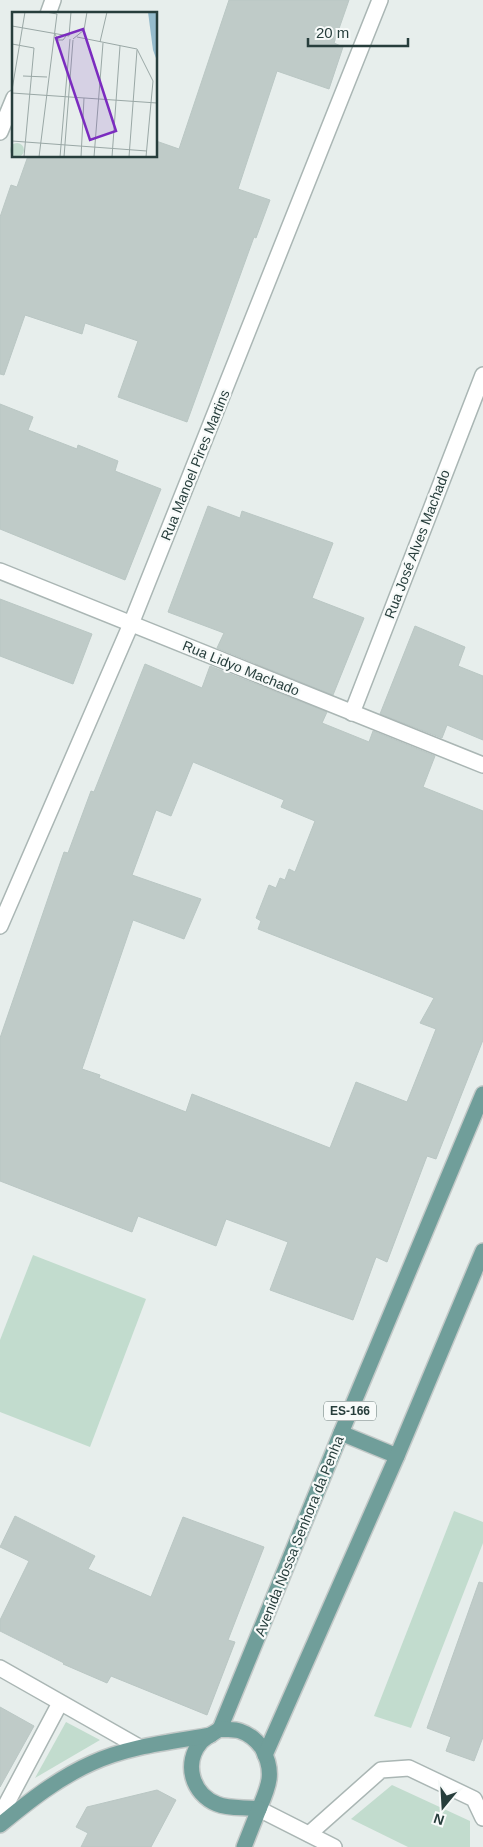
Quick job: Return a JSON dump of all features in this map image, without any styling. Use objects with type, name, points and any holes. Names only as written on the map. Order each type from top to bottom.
[{"type":"main road","name":"Avenida Nossa Senhora da Penha","points":[[216,1732],[483,1094]]},
{"type":"main road","points":[[266,1755],[397,1456],[483,1251]]},
{"type":"main road","points":[[341,1433],[397,1456]]},
{"type":"main road","points":[[0,1825],[27,1802],[52,1785],[92,1763],[139,1747],[216,1732],[240,1731],[251,1736],[260,1745],[270,1765],[270,1778],[244,1847]]},
{"type":"main road","points":[[216,1732],[202,1742],[195,1752],[191,1765],[198,1789],[206,1798],[217,1804],[259,1809]]},
{"type":"street","points":[[49,12],[53,0]]},
{"type":"street","name":"Rua Manoel Pires Martins","points":[[0,926],[131,624],[380,0]]},
{"type":"street","points":[[0,132],[12,103]]},
{"type":"street","name":"Rua José Alves Machado","points":[[352,712],[483,375]]},
{"type":"street","name":"Rua Lidyo Machado","points":[[0,571],[483,765]]},
{"type":"street","points":[[0,1668],[60,1704],[139,1747]]},
{"type":"street","points":[[0,1816],[60,1704]]},
{"type":"street","points":[[309,1834],[381,1770],[409,1768],[474,1799],[483,1818]]},
{"type":"street","points":[[259,1809],[334,1847]]},
{"type":"green space","points":[[33,1255],[146,1299],[90,1447],[0,1412],[0,1340]]},
{"type":"green space","points":[[454,1511],[483,1522],[483,1543],[411,1728],[374,1716]]},
{"type":"green space","points":[[66,1722],[100,1740],[35,1778]]},
{"type":"green space","points":[[392,1785],[470,1821],[470,1847],[408,1847],[351,1819]]},
{"type":"building","points":[[229,0],[349,0],[334,43],[343,47],[329,89],[277,71],[238,189],[270,200],[256,238],[254,237],[187,422],[118,397],[138,341],[85,323],[82,334],[25,315],[4,375],[0,374],[0,217],[11,185],[17,187],[27,158],[158,158],[158,142],[179,149]]},
{"type":"building","points":[[0,404],[33,417],[28,430],[77,449],[78,445],[118,461],[115,471],[161,489],[125,580],[0,529]]},
{"type":"building","points":[[208,506],[240,518],[242,511],[333,543],[312,598],[364,618],[333,695],[217,648],[224,633],[168,612]]},
{"type":"building","points":[[0,599],[92,634],[73,684],[0,656]]},
{"type":"building","points":[[415,626],[465,647],[458,666],[483,676],[483,740],[447,725],[442,738],[380,714]]},
{"type":"building","points":[[145,664],[202,688],[210,666],[327,712],[322,723],[369,742],[373,731],[435,756],[423,787],[483,811],[483,1040],[436,1159],[427,1156],[387,1262],[376,1257],[353,1320],[270,1290],[288,1242],[226,1219],[216,1246],[138,1216],[132,1232],[0,1181],[0,1038],[64,852],[68,853],[91,791],[94,792]],"holes":[[[193,762],[284,800],[281,807],[315,821],[295,872],[289,869],[285,880],[280,878],[276,888],[269,885],[256,918],[261,921],[258,929],[434,998],[420,1023],[436,1029],[407,1102],[356,1082],[330,1148],[192,1094],[186,1112],[99,1078],[100,1075],[82,1069],[133,920],[184,939],[201,899],[132,875],[156,810],[171,816]]]},
{"type":"building","points":[[15,1516],[95,1556],[88,1569],[151,1597],[183,1517],[264,1547],[228,1640],[235,1642],[207,1715],[111,1676],[107,1683],[63,1664],[0,1631],[0,1620],[29,1561],[0,1547]]},
{"type":"building","points":[[479,1582],[483,1583],[483,1737],[474,1761],[446,1751],[451,1737],[427,1728]]},
{"type":"building","points":[[0,1707],[34,1726],[0,1787]]},
{"type":"building","points":[[157,1790],[176,1800],[151,1847],[81,1847],[88,1833],[76,1827],[87,1807]]}]
